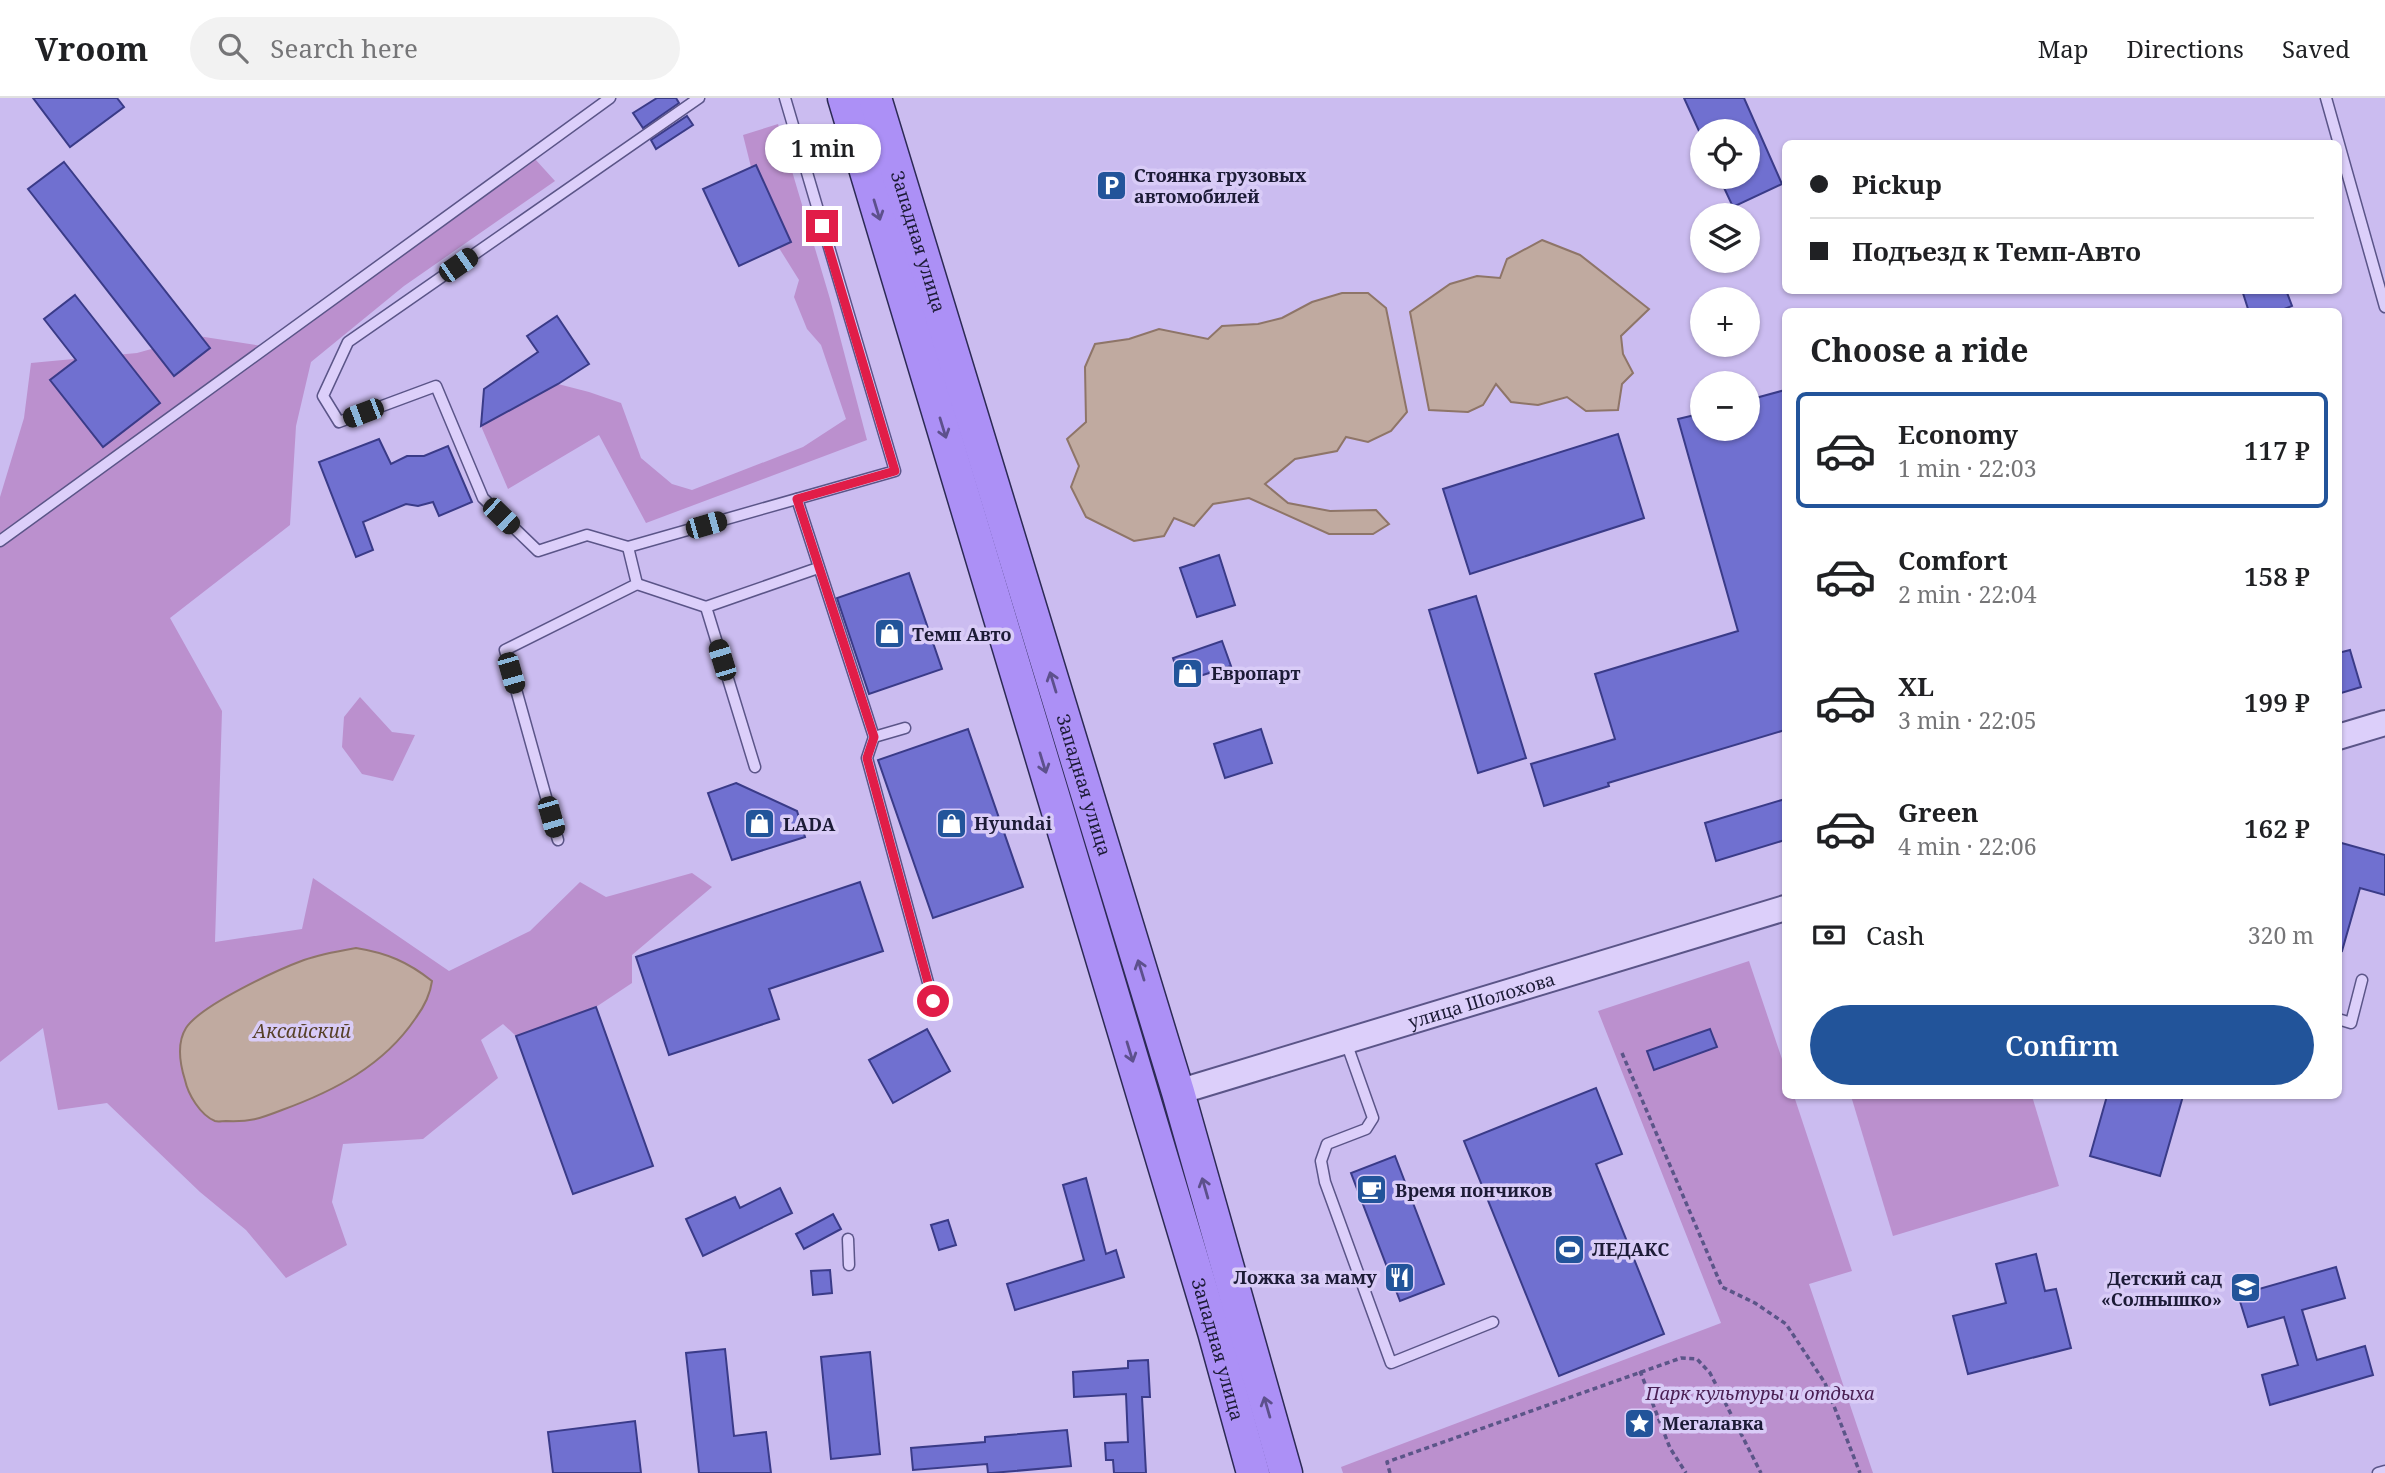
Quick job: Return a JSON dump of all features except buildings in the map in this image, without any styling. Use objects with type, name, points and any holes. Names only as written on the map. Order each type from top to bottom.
[{"type":"main road","name":"Западная улица","points":[[844,98],[1214,1332],[1253,1473]]},
{"type":"main road","name":"Западная улица","points":[[874,98],[1178,1092],[1286,1473]]},
{"type":"street","points":[[2342,736],[2385,723]]},
{"type":"street","name":"улица Шолохова","points":[[1178,1092],[1782,909]]},
{"type":"lane","points":[[0,541],[610,98]]},
{"type":"lane","points":[[699,98],[348,342],[323,396],[339,422],[436,386],[483,498],[538,551],[587,535],[628,547],[895,471],[785,98]]},
{"type":"lane","points":[[2326,98],[2338,140]]},
{"type":"lane","points":[[2342,155],[2385,307]]},
{"type":"lane","points":[[797,499],[874,737],[867,758],[933,1001]]},
{"type":"lane","points":[[628,547],[637,584]]},
{"type":"lane","points":[[558,840],[505,650],[637,584],[706,607],[818,568]]},
{"type":"lane","points":[[706,607],[755,767]]},
{"type":"lane","points":[[874,737],[905,728]]},
{"type":"lane","points":[[2342,1021],[2351,1023],[2362,980]]},
{"type":"lane","points":[[1345,1041],[1373,1118],[1366,1129],[1327,1144],[1321,1161],[1325,1182],[1391,1363],[1493,1322]]},
{"type":"lane","points":[[848,1238],[849,1265]]},
{"type":"lane","points":[[2378,1473],[2385,1471]]},
{"type":"path","points":[[1622,1053],[1722,1287],[1786,1324],[1825,1383],[1860,1473]]},
{"type":"path","points":[[1390,1473],[1387,1462],[1681,1358],[1697,1359],[1710,1373],[1761,1473]]},
{"type":"path","points":[[1640,1371],[1670,1448],[1686,1473]]},
{"type":"green space","points":[[778,124],[830,299],[867,440],[646,523],[599,435],[508,489],[481,426],[558,384],[621,403],[641,458],[672,484],[692,490],[803,447],[846,419],[821,345],[807,329],[794,297],[799,280],[779,248],[791,242],[756,165],[751,167],[743,135]]},
{"type":"green space","points":[[535,159],[555,181],[404,286],[311,362],[296,426],[290,525],[170,618],[222,711],[215,942],[302,929],[313,878],[449,971],[530,931],[580,882],[606,897],[692,873],[712,887],[632,955],[632,983],[596,1007],[516,1036],[503,1024],[481,1040],[498,1078],[423,1139],[343,1144],[332,1202],[347,1245],[286,1278],[246,1230],[200,1192],[107,1103],[58,1110],[43,1028],[0,1062],[0,497],[24,418],[31,363],[137,353],[198,336],[268,347]]},
{"type":"green space","points":[[360,697],[392,732],[415,735],[393,781],[362,774],[342,747],[344,717]]},
{"type":"green space","name":"Парк культуры и отдыха","points":[[1749,961],[1782,1059],[1782,1099],[1795,1099],[1852,1271],[1809,1284],[1873,1473],[1343,1473],[1341,1467],[1721,1323],[1598,1011]]},
{"type":"green space","points":[[1852,1099],[2033,1099],[2059,1186],[1893,1236]]},
{"type":"water","points":[[1542,240],[1580,255],[1649,309],[1621,336],[1623,354],[1633,373],[1622,384],[1618,410],[1586,411],[1567,397],[1538,405],[1511,402],[1496,384],[1483,405],[1468,412],[1429,410],[1410,312],[1450,284],[1477,276],[1500,278],[1507,259]]},
{"type":"water","points":[[1342,293],[1368,293],[1386,308],[1407,412],[1391,431],[1368,442],[1346,437],[1337,451],[1295,459],[1265,484],[1288,503],[1330,511],[1376,510],[1389,524],[1373,534],[1329,534],[1249,498],[1213,504],[1194,526],[1174,518],[1164,536],[1134,541],[1086,517],[1071,487],[1079,466],[1067,439],[1086,422],[1085,367],[1095,344],[1129,339],[1159,329],[1208,339],[1222,326],[1258,324],[1282,318],[1312,302]]},
{"type":"water","name":"Аксайский","points":[[356,948],[397,959],[432,981],[424,1006],[402,1036],[356,1075],[301,1103],[248,1120],[216,1121],[204,1114],[189,1091],[180,1061],[183,1034],[194,1019],[240,989],[276,972],[310,958]]},
{"type":"place","name":"Стоянка грузовых автомобилей","points":[[1111,185]]},
{"type":"place","name":"Темп Авто","points":[[889,634]]},
{"type":"place","name":"Европарт","points":[[1188,673]]},
{"type":"place","name":"Hyundai","points":[[951,823]]},
{"type":"place","name":"LADA","points":[[760,824]]},
{"type":"place","name":"Время пончиков","points":[[1372,1190]]},
{"type":"place","name":"ЛЕДАКС","points":[[1569,1249]]},
{"type":"place","name":"Ложка за маму","points":[[1400,1277]]},
{"type":"place","name":"Детский сад «Солнышко»","points":[[2245,1288]]},
{"type":"place","name":"Мегалавка","points":[[1639,1423]]},
{"type":"route","points":[[822,226],[895,471],[797,499],[874,737],[867,758],[933,1001]]}]
